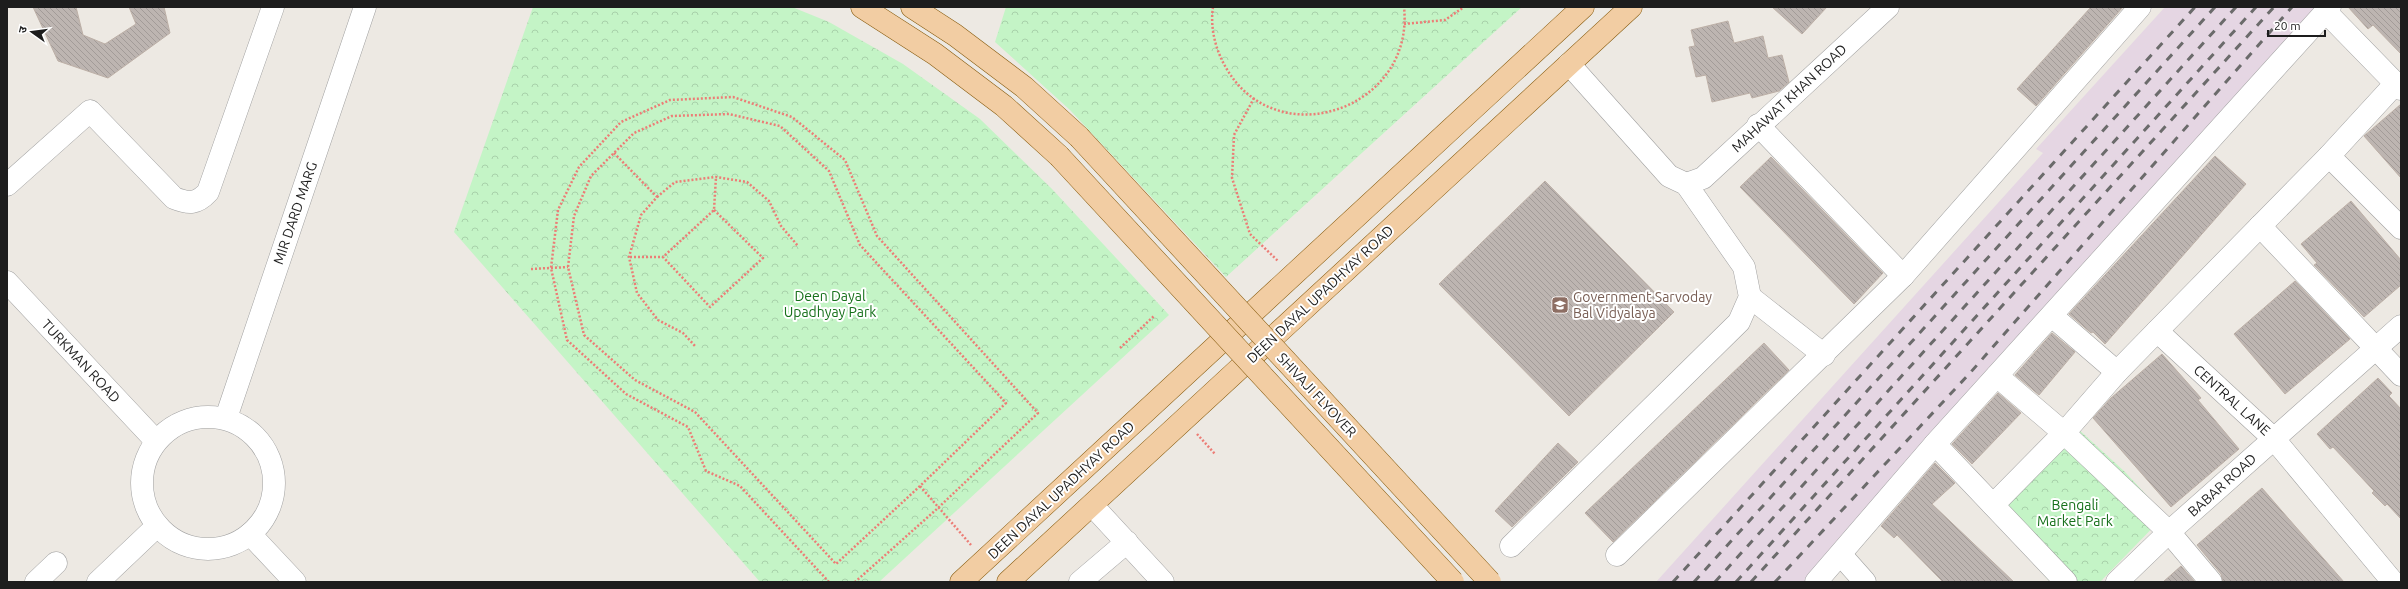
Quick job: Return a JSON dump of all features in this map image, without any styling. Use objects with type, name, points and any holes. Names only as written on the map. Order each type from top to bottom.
[{"type":"main road","name":"SHIVAJI FLYOVER","points":[[862,7],[935,54],[992,96],[1059,156],[1453,582]]},
{"type":"main road","name":"SHIVAJI FLYOVER","points":[[912,7],[955,35],[1024,87],[1079,137],[1490,582]]},
{"type":"main road","name":"DEEN DAYAL UPADHYAY ROAD","points":[[961,582],[1583,7]]},
{"type":"main road","name":"DEEN DAYAL UPADHYAY ROAD","points":[[1008,582],[1631,7]]},
{"type":"street","points":[[7,185],[90,111],[174,198],[187,204],[199,201],[208,192],[273,7]]},
{"type":"street","name":"MIR DARD MARG","points":[[226,418],[364,7]]},
{"type":"street","name":"MAHAWAT KHAN ROAD","points":[[1686,184],[1703,178],[1758,125],[1888,7]]},
{"type":"street","points":[[1617,555],[1824,355],[1903,276],[2140,7]]},
{"type":"street","points":[[1816,582],[1841,555],[1935,444],[2328,9],[2398,86],[2117,372],[2064,433],[1994,505]]},
{"type":"street","points":[[1511,546],[1739,322],[1750,297],[1744,268],[1686,184],[1669,176],[1569,64]]},
{"type":"street","points":[[1758,125],[1903,276]]},
{"type":"street","points":[[2329,156],[2401,228]]},
{"type":"street","points":[[2260,226],[2401,375]]},
{"type":"street","name":"TURKMAN ROAD","points":[[7,282],[156,441]]},
{"type":"street","points":[[1750,297],[1824,355]]},
{"type":"street","points":[[2052,316],[2117,372]]},
{"type":"street","name":"BABAR ROAD","points":[[2127,579],[2169,532],[2401,326]]},
{"type":"street","name":"CENTRAL LANE","points":[[2157,331],[2274,439],[2393,582]]},
{"type":"street","points":[[1997,376],[2064,433],[2169,532],[2211,582]]},
{"type":"street","points":[[195,417],[226,418],[247,428],[263,445],[269,456],[274,478],[271,502],[263,519],[250,534],[230,546],[212,549],[189,547],[168,537],[157,526],[145,506],[141,487],[144,464],[156,441],[173,425],[195,417]]},
{"type":"street","points":[[1935,444],[2066,582]]},
{"type":"street","points":[[1092,505],[1163,582]]},
{"type":"street","points":[[98,582],[157,526]]},
{"type":"street","points":[[250,534],[295,582]]},
{"type":"street","points":[[1080,582],[1127,542]]},
{"type":"street","points":[[1841,555],[1866,582]]},
{"type":"street","points":[[36,582],[56,563]]},
{"type":"path","points":[[1213,7],[1213,29],[1220,56],[1235,81],[1254,98],[1271,107],[1299,114],[1327,113],[1354,103],[1374,88],[1391,68],[1402,41],[1404,7]]},
{"type":"path","points":[[1404,24],[1445,20],[1464,7]]},
{"type":"path","points":[[829,582],[740,486],[706,471],[688,426],[626,394],[567,340],[551,268],[558,210],[579,167],[621,122],[670,100],[733,97],[792,117],[845,160],[877,236],[1038,413],[938,508],[855,582]]},
{"type":"path","points":[[1254,98],[1234,135],[1232,178],[1250,234],[1293,275]]},
{"type":"path","points":[[729,114],[780,126],[829,171],[860,245],[1006,403],[836,564],[695,412],[635,380],[584,335],[568,267],[574,216],[591,176],[614,153],[634,132],[672,116],[729,114]]},
{"type":"path","points":[[614,153],[657,197]]},
{"type":"path","points":[[629,257],[663,257],[714,210],[716,177]]},
{"type":"path","points":[[696,347],[683,333],[658,320],[637,293],[629,257],[641,215],[657,197],[675,182],[716,177],[747,182],[769,202],[781,226],[798,246]]},
{"type":"path","points":[[663,257],[710,307],[763,258],[714,210]]},
{"type":"path","points":[[531,269],[568,267]]},
{"type":"path","points":[[1120,348],[1154,316]]},
{"type":"path","points":[[1196,433],[1215,454]]},
{"type":"path","points":[[920,486],[985,560]]},
{"type":"shaded area","points":[[2165,7],[2323,7],[1808,582],[1656,582],[2043,153],[2036,149]]},
{"type":"green space","name":"Deen Dayal Upadhyay Park","points":[[533,7],[792,7],[829,22],[903,64],[980,119],[1052,189],[1169,315],[879,582],[760,582],[454,232]]},
{"type":"green space","points":[[1006,7],[1522,7],[1226,277],[1070,110],[995,42]]},
{"type":"green space","name":"Bengali Market Park","points":[[2065,417],[2125,472],[2165,515],[2100,582],[2050,582],[1983,506]]},
{"type":"building","points":[[33,7],[76,7],[83,35],[105,44],[136,24],[129,7],[164,7],[170,33],[108,78],[58,61]]},
{"type":"building","points":[[1772,7],[1827,7],[1802,34]]},
{"type":"building","points":[[2091,7],[2123,7],[2036,106],[2017,89]]},
{"type":"building","points":[[2348,7],[2401,7],[2401,54],[2373,25],[2368,29]]},
{"type":"building","points":[[1728,21],[1734,43],[1763,36],[1768,58],[1782,55],[1789,82],[1779,91],[1752,98],[1750,93],[1712,102],[1706,75],[1696,77],[1689,47],[1695,46],[1691,30]]},
{"type":"building","points":[[2401,104],[2401,178],[2364,136]]},
{"type":"building","points":[[2215,156],[2246,184],[2105,344],[2093,332],[2091,333],[2069,314]]},
{"type":"building","points":[[1771,157],[1883,273],[1854,304],[1740,187]]},
{"type":"building","points":[[1545,181],[1674,312],[1569,416],[1439,284]]},
{"type":"building","points":[[2351,201],[2401,260],[2401,285],[2364,317],[2314,265],[2317,263],[2301,244]]},
{"type":"building","points":[[2295,281],[2350,339],[2285,394],[2234,334]]},
{"type":"building","points":[[2052,333],[2075,352],[2039,395],[2015,375]]},
{"type":"building","points":[[1764,343],[1789,370],[1613,542],[1585,513]]},
{"type":"building","points":[[2162,354],[2201,398],[2198,400],[2239,449],[2171,507],[2093,418],[2111,398]]},
{"type":"building","points":[[2378,378],[2392,393],[2389,396],[2401,409],[2401,519],[2387,504],[2385,506],[2372,493],[2374,491],[2333,447],[2330,449],[2317,434]]},
{"type":"building","points":[[1998,393],[2021,413],[1972,464],[1952,444]]},
{"type":"building","points":[[1558,443],[1578,462],[1512,527],[1495,511]]},
{"type":"building","points":[[1935,463],[1955,483],[1932,504],[2014,582],[1943,582],[1897,535],[1894,538],[1881,526]]},
{"type":"building","points":[[2262,488],[2344,582],[2223,582],[2221,574],[2197,545]]},
{"type":"building","points":[[2181,566],[2195,582],[2163,582]]},
{"type":"railway","points":[[1673,582],[2195,7]]},
{"type":"railway","points":[[1694,582],[2215,7]]},
{"type":"railway","points":[[1715,582],[2236,7]]},
{"type":"railway","points":[[1736,582],[2256,7]]},
{"type":"railway","points":[[1751,582],[2274,7]]},
{"type":"railway","points":[[1775,582],[1970,373],[2292,7]]},
{"type":"place","name":"Government Sarvoday Bal Vidyalaya","points":[[1560,305]]}]
